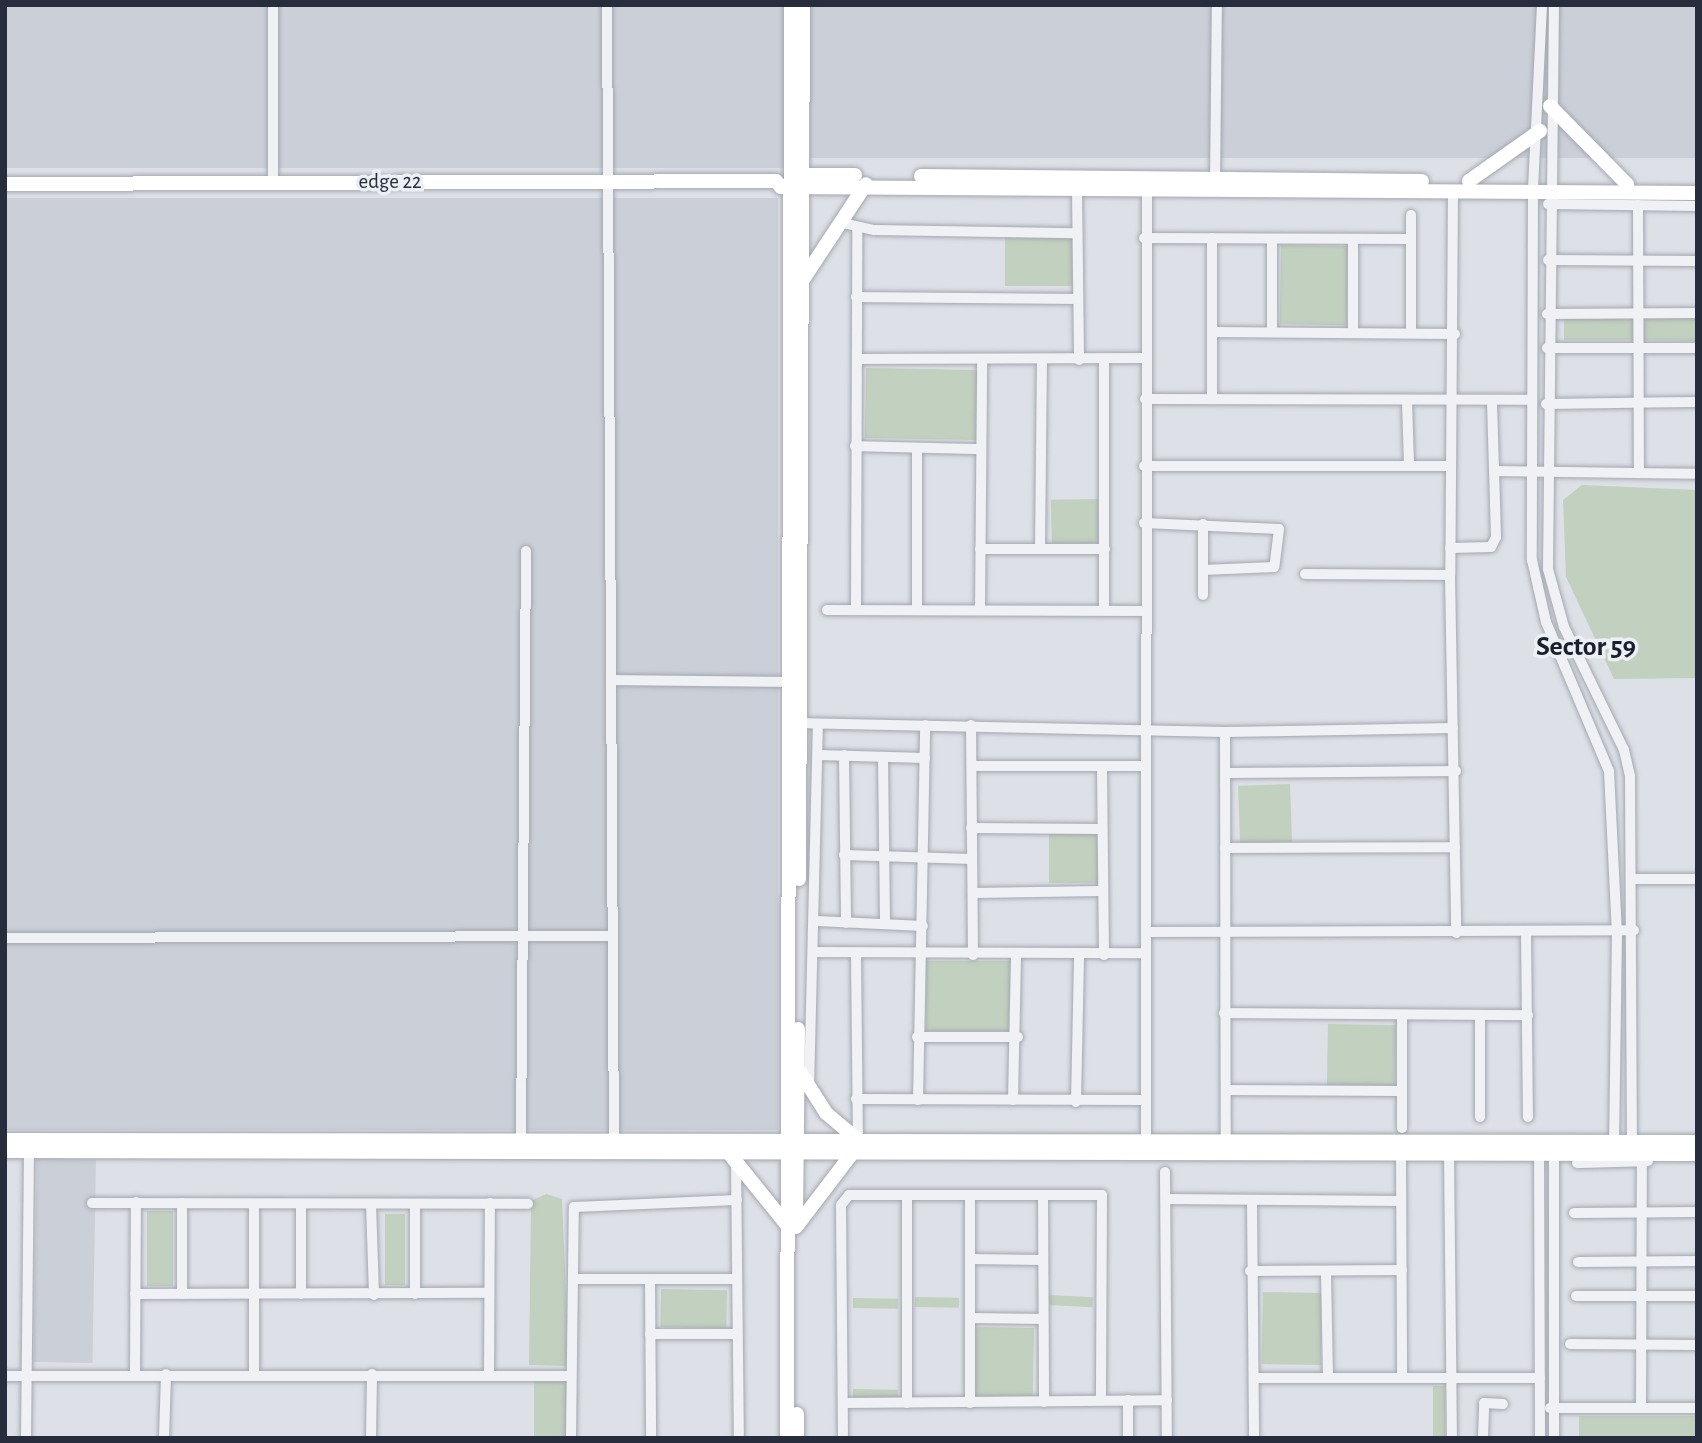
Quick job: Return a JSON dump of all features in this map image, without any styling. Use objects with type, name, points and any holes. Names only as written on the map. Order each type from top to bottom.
[{"type":"main road","points":[[788,1438],[802,281],[791,5]]},
{"type":"main road","points":[[793,1146],[799,1067],[795,723],[789,682],[796,181],[803,5]]},
{"type":"main road","points":[[1550,106],[1628,184]]},
{"type":"main road","points":[[1469,181],[1540,131]]},
{"type":"main road","name":"edge 22","points":[[5,184],[796,181]]},
{"type":"main road","points":[[796,181],[1147,192],[1215,187],[1469,181],[1542,191],[1628,184],[1697,185]]},
{"type":"main road","points":[[796,181],[1697,193]]},
{"type":"main road","points":[[802,281],[843,223],[866,184]]},
{"type":"main road","points":[[799,1067],[809,1089],[856,1142],[1449,1155],[1546,1149]]},
{"type":"main road","points":[[5,1151],[29,1146],[614,1138],[793,1146],[856,1142],[1226,1140],[1546,1149],[1614,1148],[1635,1152],[1697,1154]]},
{"type":"main road","points":[[5,1140],[29,1146],[732,1157],[793,1146]]},
{"type":"main road","points":[[791,1226],[856,1142]]},
{"type":"main road","points":[[1635,1152],[1697,1142]]},
{"type":"main road","points":[[732,1157],[791,1226],[797,1438]]},
{"type":"street","points":[[273,5],[273,183]]},
{"type":"street","points":[[607,5],[614,1138]]},
{"type":"street","points":[[1215,187],[1217,5]]},
{"type":"street","points":[[1542,5],[1540,131],[1548,260],[1545,471],[1556,606],[1627,763],[1635,880],[1635,1152],[1643,1213],[1641,1408]]},
{"type":"street","points":[[1554,5],[1532,400],[1535,590],[1609,771],[1617,932],[1614,1148]]},
{"type":"street","points":[[1077,190],[1076,299],[1079,360]]},
{"type":"street","points":[[1453,190],[1455,334],[1450,575],[1456,771],[1456,933]]},
{"type":"street","points":[[1542,191],[1638,205],[1697,206]]},
{"type":"street","points":[[1146,1139],[1143,358],[1147,192]]},
{"type":"street","points":[[1638,205],[1639,472]]},
{"type":"street","points":[[1411,215],[1412,333]]},
{"type":"street","points":[[843,223],[857,229],[1076,233]]},
{"type":"street","points":[[856,610],[857,229]]},
{"type":"street","points":[[1144,238],[1411,239]]},
{"type":"street","points":[[1212,238],[1212,399]]},
{"type":"street","points":[[1272,239],[1272,330]]},
{"type":"street","points":[[1353,239],[1353,333]]},
{"type":"street","points":[[1548,260],[1697,261]]},
{"type":"street","points":[[856,297],[1076,299]]},
{"type":"street","points":[[1547,314],[1697,313]]},
{"type":"street","points":[[1212,331],[1455,334]]},
{"type":"street","points":[[1547,348],[1697,348]]},
{"type":"street","points":[[857,359],[1143,358]]},
{"type":"street","points":[[980,609],[979,449],[982,360]]},
{"type":"street","points":[[1040,549],[1042,360]]},
{"type":"street","points":[[1104,360],[1104,608]]},
{"type":"street","points":[[1144,399],[1532,400]]},
{"type":"street","points":[[1450,548],[1491,547],[1494,471],[1492,400]]},
{"type":"street","points":[[1408,401],[1409,466]]},
{"type":"street","points":[[1546,404],[1697,402]]},
{"type":"street","points":[[855,446],[979,449]]},
{"type":"street","points":[[917,447],[917,610]]},
{"type":"street","points":[[1143,466],[1451,466]]},
{"type":"street","points":[[1494,471],[1697,474]]},
{"type":"street","points":[[1144,523],[1272,524],[1280,533],[1274,567],[1203,570]]},
{"type":"street","points":[[1203,524],[1203,595]]},
{"type":"street","points":[[980,549],[1105,549]]},
{"type":"street","points":[[521,1138],[525,939],[526,551]]},
{"type":"street","points":[[1305,574],[1450,575]]},
{"type":"street","points":[[827,610],[1104,608],[1143,611]]},
{"type":"street","points":[[611,680],[789,682]]},
{"type":"street","points":[[795,723],[1144,728],[1225,732],[1453,728]]},
{"type":"street","points":[[809,1089],[817,952],[818,725]]},
{"type":"street","points":[[918,1100],[917,1037],[926,856],[925,725]]},
{"type":"street","points":[[971,725],[973,955]]},
{"type":"street","points":[[1225,732],[1226,1140]]},
{"type":"street","points":[[818,755],[925,758]]},
{"type":"street","points":[[844,755],[846,923]]},
{"type":"street","points":[[883,757],[885,924]]},
{"type":"street","points":[[972,766],[1144,766]]},
{"type":"street","points":[[1102,766],[1100,829],[1104,955]]},
{"type":"street","points":[[1226,773],[1456,771]]},
{"type":"street","points":[[971,828],[1100,829]]},
{"type":"street","points":[[1225,848],[1455,847]]},
{"type":"street","points":[[844,855],[972,859]]},
{"type":"street","points":[[1635,880],[1697,879]]},
{"type":"street","points":[[973,893],[1101,891]]},
{"type":"street","points":[[817,921],[923,926]]},
{"type":"street","points":[[1146,932],[1456,933],[1634,930]]},
{"type":"street","points":[[1526,932],[1528,1116]]},
{"type":"street","points":[[5,938],[525,939],[611,936]]},
{"type":"street","points":[[817,952],[1016,956],[1144,953]]},
{"type":"street","points":[[856,954],[856,1142]]},
{"type":"street","points":[[1076,1102],[1079,955]]},
{"type":"street","points":[[1013,1100],[1017,1037],[1016,956]]},
{"type":"street","points":[[1224,1013],[1528,1014]]},
{"type":"street","points":[[1402,1015],[1402,1128]]},
{"type":"street","points":[[1479,1015],[1480,1117]]},
{"type":"street","points":[[917,1037],[1017,1037]]},
{"type":"street","points":[[1226,1090],[1400,1091]]},
{"type":"street","points":[[856,1099],[1076,1102],[1144,1100]]},
{"type":"street","points":[[26,1438],[29,1146]]},
{"type":"street","points":[[1540,1438],[1546,1149]]},
{"type":"street","points":[[1546,1149],[1554,1438]]},
{"type":"street","points":[[1577,1163],[1635,1152],[1697,1161]]},
{"type":"street","points":[[1449,1155],[1452,1438]]},
{"type":"street","points":[[732,1157],[737,1200],[734,1279],[739,1438]]},
{"type":"street","points":[[1401,1161],[1402,1378]]},
{"type":"street","points":[[1165,1172],[1167,1438]]},
{"type":"street","points":[[843,1438],[842,1200],[1102,1195],[1101,1400]]},
{"type":"street","points":[[907,1197],[907,1403]]},
{"type":"street","points":[[970,1197],[970,1403]]},
{"type":"street","points":[[1043,1198],[1044,1402]]},
{"type":"street","points":[[1166,1199],[1401,1201]]},
{"type":"street","points":[[571,1438],[574,1279],[571,1212],[579,1204],[737,1200]]},
{"type":"street","points":[[1252,1201],[1250,1272],[1254,1438]]},
{"type":"street","points":[[135,1374],[136,1202]]},
{"type":"street","points":[[92,1203],[528,1204]]},
{"type":"street","points":[[182,1203],[182,1294]]},
{"type":"street","points":[[489,1375],[490,1203]]},
{"type":"street","points":[[254,1204],[254,1376]]},
{"type":"street","points":[[301,1204],[301,1294]]},
{"type":"street","points":[[415,1204],[415,1294]]},
{"type":"street","points":[[371,1205],[374,1295]]},
{"type":"street","points":[[1574,1213],[1697,1212]]},
{"type":"street","points":[[970,1259],[1043,1260]]},
{"type":"street","points":[[1578,1262],[1697,1261]]},
{"type":"street","points":[[1250,1272],[1402,1270]]},
{"type":"street","points":[[1326,1272],[1328,1378]]},
{"type":"street","points":[[574,1279],[734,1279]]},
{"type":"street","points":[[650,1279],[651,1438]]},
{"type":"street","points":[[135,1294],[489,1293]]},
{"type":"street","points":[[1576,1296],[1697,1296]]},
{"type":"street","points":[[970,1318],[1043,1319]]},
{"type":"street","points":[[650,1334],[737,1334]]},
{"type":"street","points":[[1570,1344],[1697,1345]]},
{"type":"street","points":[[5,1377],[135,1374],[571,1376]]},
{"type":"street","points":[[164,1438],[166,1374]]},
{"type":"street","points":[[371,1438],[372,1374]]},
{"type":"street","points":[[1254,1377],[1540,1378]]},
{"type":"street","points":[[1128,1400],[1128,1438]]},
{"type":"street","points":[[843,1403],[1167,1400]]},
{"type":"street","points":[[1483,1438],[1484,1403],[1503,1404]]},
{"type":"street","points":[[1540,1408],[1697,1408]]},
{"type":"shaded area","points":[[5,5],[785,5],[785,168],[5,168]]},
{"type":"shaded area","points":[[810,5],[1697,5],[1697,158],[810,158]]},
{"type":"shaded area","points":[[5,198],[778,198],[778,1130],[5,1130]]},
{"type":"shaded area","points":[[37,1159],[96,1160],[92,1363],[33,1362]]},
{"type":"green space","points":[[1005,237],[1072,237],[1072,286],[1005,286]]},
{"type":"green space","points":[[1281,245],[1348,246],[1347,325],[1280,324]]},
{"type":"green space","points":[[1644,316],[1697,317],[1697,341],[1644,340]]},
{"type":"green space","points":[[1564,317],[1633,317],[1633,340],[1564,340]]},
{"type":"green space","points":[[866,368],[978,370],[977,440],[865,438]]},
{"type":"green space","points":[[1582,485],[1697,490],[1697,678],[1614,679],[1566,577],[1563,500]]},
{"type":"green space","points":[[1098,499],[1099,543],[1052,544],[1051,500]]},
{"type":"green space","points":[[1290,784],[1292,844],[1240,846],[1238,786]]},
{"type":"green space","points":[[1049,831],[1099,831],[1099,883],[1049,883]]},
{"type":"green space","points":[[926,961],[1013,961],[1013,1031],[926,1031]]},
{"type":"green space","points":[[1328,1024],[1396,1025],[1395,1088],[1327,1087]]},
{"type":"green space","points":[[546,1194],[562,1199],[569,1366],[529,1365],[531,1201]]},
{"type":"green space","points":[[147,1211],[173,1211],[173,1286],[147,1286]]},
{"type":"green space","points":[[385,1214],[405,1214],[405,1285],[385,1285]]},
{"type":"green space","points":[[661,1289],[727,1290],[726,1328],[660,1327]]},
{"type":"green space","points":[[1263,1292],[1322,1293],[1321,1365],[1262,1364]]},
{"type":"green space","points":[[1049,1295],[1093,1297],[1092,1307],[1048,1305]]},
{"type":"green space","points":[[915,1297],[959,1298],[959,1308],[915,1307]]},
{"type":"green space","points":[[853,1298],[898,1299],[898,1309],[853,1308]]},
{"type":"green space","points":[[975,1327],[1034,1328],[1033,1397],[974,1396]]},
{"type":"green space","points":[[534,1378],[570,1378],[570,1438],[534,1438]]},
{"type":"green space","points":[[1433,1386],[1445,1386],[1445,1438],[1433,1438]]},
{"type":"green space","points":[[853,1389],[898,1390],[898,1400],[853,1399]]},
{"type":"green space","points":[[1579,1416],[1697,1416],[1697,1438],[1579,1438]]},
{"type":"district","name":"Sector 59","points":[[1586,647]]}]
